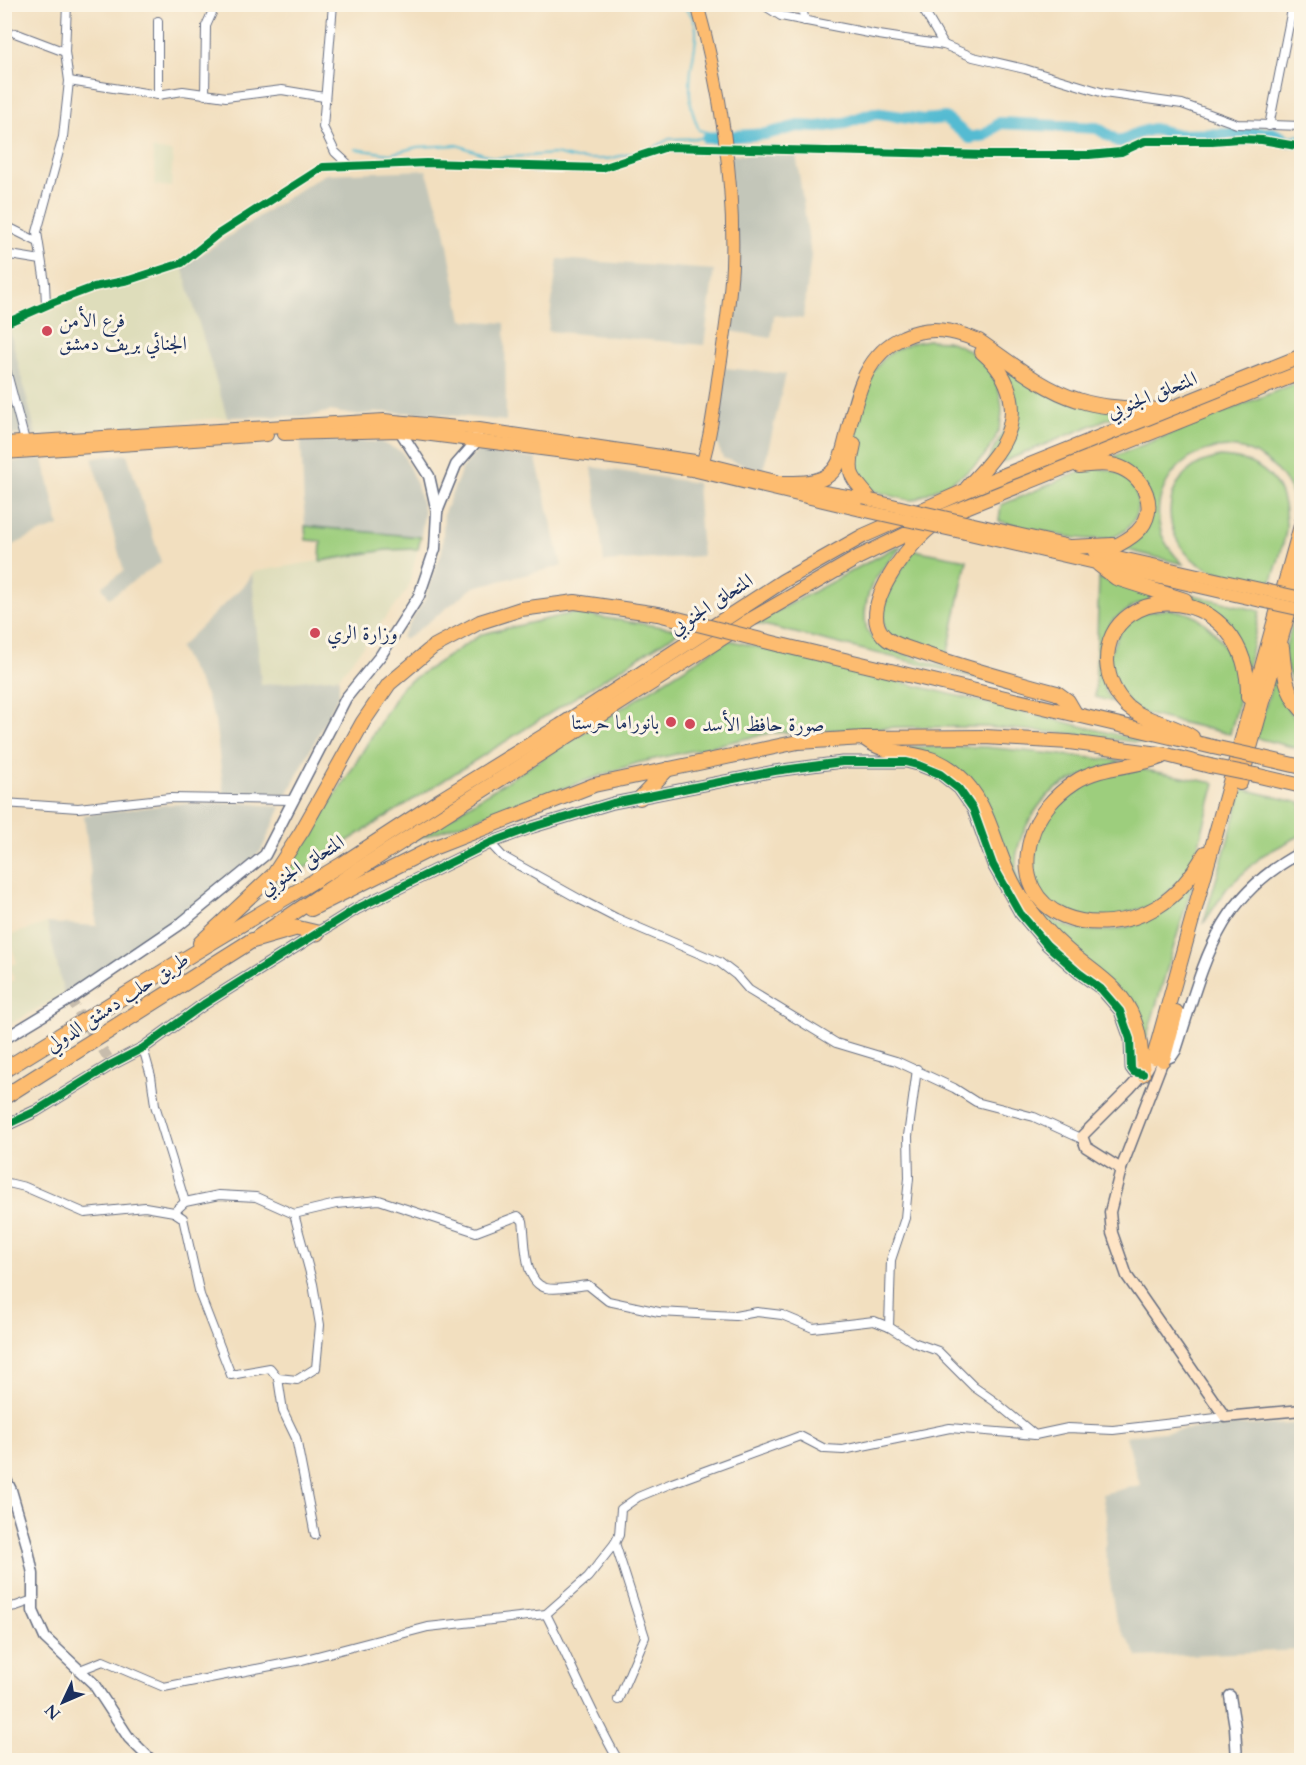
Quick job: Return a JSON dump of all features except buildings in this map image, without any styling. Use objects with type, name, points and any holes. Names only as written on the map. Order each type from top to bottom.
[{"type":"highway","points":[[782,483],[823,478],[835,469],[842,455],[860,386],[875,358],[890,344],[908,334],[928,330],[949,331],[978,344],[1070,398],[1102,406],[1166,410]]},
{"type":"highway","points":[[866,505],[849,465],[867,389],[879,367],[890,354],[903,346],[930,336],[978,344],[1003,374],[1009,387],[1012,409],[1005,441],[965,491]]},
{"type":"highway","name":"المتحلق الجنوبي","points":[[181,961],[301,889],[560,726],[783,581],[863,536],[965,491],[1302,356]]},
{"type":"highway","name":"المتحلق الجنوبي","points":[[251,941],[356,871],[802,588],[859,556],[946,515],[1302,372]]},
{"type":"highway","points":[[1068,465],[1109,464],[1128,471],[1142,484],[1148,501],[1146,518],[1136,533],[1100,559],[1116,578],[1179,598],[1219,621],[1232,636],[1241,652],[1248,676],[1248,715]]},
{"type":"highway","points":[[946,515],[913,544],[883,587],[878,606],[878,625],[881,632],[889,640],[921,653],[1056,693],[1068,701],[1075,713]]},
{"type":"highway","points":[[1159,1058],[1248,715],[1302,522]]},
{"type":"highway","points":[[1071,547],[1121,543]]},
{"type":"highway","points":[[1159,1058],[1202,916],[1302,564]]},
{"type":"highway","points":[[181,961],[274,874],[302,831],[363,722],[389,684],[433,647],[480,622],[521,609],[575,602],[658,614],[1302,768]]},
{"type":"highway","points":[[1199,608],[1165,604],[1143,608],[1118,628],[1109,647],[1107,658],[1110,680],[1127,705],[1143,716],[1182,730],[1207,746]]},
{"type":"highway","points":[[1281,639],[1286,684],[1302,710]]},
{"type":"highway","points":[[286,918],[330,901],[412,858],[594,785],[798,742],[864,738],[985,737],[1070,742],[1167,755],[1302,786]]},
{"type":"highway","points":[[864,738],[882,748],[921,755],[934,760],[956,773],[972,789],[984,807],[1004,868],[1027,906],[1076,958],[1109,982],[1126,1004],[1138,1034],[1143,1074]]},
{"type":"highway","points":[[1167,755],[1087,776],[1067,787],[1051,802],[1034,829],[1027,859],[1027,872],[1042,901],[1059,914],[1083,922],[1112,923],[1142,915],[1164,902],[1183,886],[1201,861],[1220,822]]},
{"type":"highway","points":[[640,798],[668,769]]},
{"type":"highway","name":"طريق حلب دمشق الدولي","points":[[4,1097],[251,941],[296,928],[317,933]]},
{"type":"highway","name":"طريق حلب دمشق الدولي","points":[[4,1070],[181,961]]},
{"type":"highway","points":[[4,1056],[36,1050]]},
{"type":"main road","points":[[690,4],[720,123]]},
{"type":"main road","points":[[697,4],[708,42],[720,123],[732,265],[710,432],[697,467]]},
{"type":"main road","points":[[4,443],[372,421],[476,442],[635,456]]},
{"type":"main road","points":[[4,453],[399,426],[479,429],[782,483],[811,494]]},
{"type":"main road","points":[[697,467],[1263,596],[1302,610]]},
{"type":"main road","points":[[965,528],[1071,547],[1100,559]]},
{"type":"main road","points":[[1263,596],[1302,598]]},
{"type":"main road","points":[[1121,1169],[1086,1147],[1082,1139],[1083,1133],[1159,1058]]},
{"type":"main road","points":[[1159,1058],[1151,1092],[1121,1169],[1110,1212],[1112,1233],[1127,1276],[1225,1417],[1302,1410]]},
{"type":"main road","points":[[1130,1088],[1137,1095],[1151,1092]]},
{"type":"street","points":[[46,305],[37,232],[63,137],[69,81],[65,52],[67,4]]},
{"type":"street","points":[[205,94],[206,26],[216,4]]},
{"type":"street","points":[[333,4],[323,127],[334,152],[350,166]]},
{"type":"street","points":[[762,4],[781,16],[944,45],[973,57],[1024,69],[1104,93],[1182,104],[1237,124],[1302,126]]},
{"type":"street","points":[[801,4],[805,21]]},
{"type":"street","points":[[920,4],[944,45]]},
{"type":"street","points":[[1269,126],[1293,4]]},
{"type":"street","points":[[158,21],[158,95]]},
{"type":"street","points":[[15,33],[65,52]]},
{"type":"street","points":[[69,81],[158,95],[183,91],[226,97],[282,90],[324,97]]},
{"type":"street","points":[[1237,124],[1239,139]]},
{"type":"street","points":[[4,324],[94,287],[129,280],[177,265],[193,256],[218,234],[323,167],[426,163],[602,168],[667,147],[987,155],[1089,155],[1121,152],[1145,141],[1239,139],[1262,140],[1302,147]]},
{"type":"street","points":[[4,225],[38,242]]},
{"type":"street","points":[[4,254],[41,260]]},
{"type":"street","points":[[4,362],[25,441]]},
{"type":"street","points":[[4,1039],[70,999],[179,925],[265,855],[346,698],[381,655],[419,596],[435,549],[437,512],[429,476],[399,426]]},
{"type":"street","points":[[437,512],[456,465],[476,442],[479,429]]},
{"type":"street","points":[[4,1126],[36,1111],[112,1064],[143,1048],[204,1004],[356,909],[490,843],[533,827],[614,803],[775,771],[842,762],[906,762],[924,766],[940,774],[959,789],[973,809],[999,878],[1029,925],[1057,955],[1101,989],[1115,1003],[1128,1029],[1131,1068],[1134,1072],[1143,1074]]},
{"type":"street","points":[[4,803],[78,808],[170,798],[294,800]]},
{"type":"street","points":[[490,843],[502,856],[599,909],[719,962],[736,975],[749,990],[836,1043],[917,1069],[976,1102],[1034,1117],[1082,1139]]},
{"type":"street","points":[[1159,1058],[1170,1058],[1176,1050],[1205,961],[1228,914],[1245,893],[1272,869],[1302,852]]},
{"type":"street","points":[[143,1048],[151,1076],[155,1105],[185,1202]]},
{"type":"street","points":[[889,1327],[891,1260],[905,1218],[909,1178],[908,1136],[917,1069]]},
{"type":"street","points":[[4,1182],[25,1187],[85,1213],[144,1207],[174,1212],[183,1218],[200,1295],[231,1376],[270,1368],[278,1378],[283,1411],[296,1438],[315,1535]]},
{"type":"street","points":[[174,1212],[185,1202],[219,1195],[256,1197],[294,1214],[336,1204],[379,1200],[476,1232],[518,1216],[524,1221],[529,1275],[535,1283],[547,1288],[588,1285],[608,1301],[659,1312],[735,1316],[757,1312],[782,1315],[813,1328],[874,1321],[889,1327],[913,1342],[938,1351],[974,1386],[1035,1435]]},
{"type":"street","points":[[278,1378],[297,1380],[316,1368],[320,1325],[313,1284],[294,1214]]},
{"type":"street","points":[[80,1670],[103,1661],[164,1687],[302,1660],[428,1627],[546,1614],[588,1577],[615,1543],[619,1535],[621,1509],[628,1502],[672,1483],[800,1436],[825,1449],[843,1450],[950,1428],[1035,1435],[1068,1428],[1113,1430],[1225,1417]]},
{"type":"street","points":[[4,1476],[11,1490],[27,1545],[33,1574],[33,1611],[45,1638],[93,1683],[129,1738],[151,1761]]},
{"type":"street","points":[[615,1543],[645,1637],[618,1700]]},
{"type":"street","points":[[4,1608],[33,1600]]},
{"type":"street","points":[[546,1614],[570,1660],[583,1694],[618,1761]]},
{"type":"street","points":[[1230,1696],[1237,1761]]},
{"type":"shaded area","points":[[152,149],[173,152],[171,187],[154,185],[156,176]]},
{"type":"shaded area","points":[[796,153],[811,256],[803,319],[774,315],[771,338],[730,331],[731,155]]},
{"type":"shaded area","points":[[426,170],[444,225],[462,320],[505,323],[506,421],[427,413],[381,412],[355,415],[330,411],[310,416],[227,417],[182,267],[325,174]]},
{"type":"shaded area","points":[[558,259],[714,270],[704,345],[548,331]]},
{"type":"shaded area","points":[[182,267],[227,417],[36,435],[9,327],[97,293]]},
{"type":"shaded area","points":[[9,327],[36,435],[5,435],[4,330]]},
{"type":"shaded area","points":[[725,368],[786,374],[763,471],[723,458],[715,439]]},
{"type":"shaded area","points":[[301,440],[380,442],[402,452],[417,485],[424,513],[421,537],[305,526]]},
{"type":"shaded area","points":[[478,450],[536,459],[562,566],[474,587],[405,640],[401,637],[425,599],[442,551],[444,513],[462,469]]},
{"type":"shaded area","points":[[127,454],[161,562],[109,598],[102,586],[124,571],[92,458]]},
{"type":"shaded area","points":[[43,459],[59,526],[5,549],[5,462]]},
{"type":"shaded area","points":[[592,467],[697,483],[702,556],[604,562]]},
{"type":"shaded area","name":"وزارة الري","points":[[418,549],[408,589],[339,677],[261,685],[252,572],[386,550]]},
{"type":"shaded area","points":[[252,572],[261,685],[339,677],[339,694],[287,795],[224,794],[215,720],[205,693],[179,648],[245,584]]},
{"type":"shaded area","points":[[245,803],[281,807],[261,851],[175,921],[64,994],[47,923],[97,926],[84,815],[173,804]]},
{"type":"shaded area","points":[[47,923],[64,994],[5,1027],[5,985],[14,980],[9,965],[17,963],[8,936]]},
{"type":"shaded area","points":[[1301,1424],[1301,1650],[1138,1657],[1116,1621],[1105,1549],[1107,1521],[1102,1494],[1140,1485],[1126,1436],[1219,1426]]},
{"type":"green space","points":[[928,340],[946,341],[960,346],[972,353],[991,374],[998,387],[1002,415],[994,441],[981,459],[964,474],[913,500],[859,486],[850,456],[868,378],[885,357],[897,349]]},
{"type":"green space","points":[[990,356],[1024,380],[1124,412],[983,470],[1011,416]]},
{"type":"green space","points":[[1301,381],[1301,481],[1295,506],[1286,483],[1270,464],[1250,452],[1228,447],[1207,450],[1189,459],[1173,473],[1163,491],[1158,512],[1162,535],[1168,547],[1183,564],[1115,547],[1143,527],[1143,486],[1108,459]]},
{"type":"green space","points":[[1220,457],[1254,465],[1272,478],[1278,488],[1285,511],[1286,529],[1271,584],[1222,573],[1203,566],[1184,551],[1176,538],[1171,524],[1170,510],[1172,496],[1178,482],[1188,471],[1202,462]]},
{"type":"green space","points":[[1091,467],[1119,473],[1135,491],[1137,511],[1134,520],[1120,534],[1109,538],[1085,539],[999,521],[1001,505]]},
{"type":"green space","points":[[305,526],[421,537],[418,549],[386,550],[320,561],[321,541],[306,540]]},
{"type":"green space","points":[[896,547],[901,547],[878,574],[869,592],[865,621],[871,637],[893,650],[912,657],[1005,685],[755,623]]},
{"type":"green space","points":[[914,550],[967,560],[947,657],[887,636],[878,605]]},
{"type":"green space","points":[[1099,578],[1166,600],[1137,604],[1112,621],[1099,656],[1105,691],[1113,702],[1095,697]]},
{"type":"green space","points":[[1148,584],[1260,611],[1247,669],[1218,617],[1197,603]]},
{"type":"green space","points":[[1168,609],[1191,615],[1204,622],[1220,639],[1231,659],[1239,693],[1230,734],[1137,712],[1115,687],[1108,657],[1121,629],[1142,613]]},
{"type":"green space","points":[[573,613],[682,630],[273,888],[349,774],[402,686],[482,634]]},
{"type":"green space","points":[[1294,619],[1301,620],[1301,708],[1283,655]]},
{"type":"green space","points":[[729,640],[1159,745],[1073,734],[985,727],[900,727],[770,733],[637,763],[414,840]]},
{"type":"green space","points":[[1275,674],[1284,702],[1301,725],[1301,749],[1256,738]]},
{"type":"green space","points":[[909,747],[985,747],[1122,761],[1066,783],[1045,799],[1027,825],[1017,853],[1018,878],[1027,898],[1043,914],[1064,925],[1089,931],[1116,930],[1142,922],[1158,914],[1194,879],[1140,1059],[1137,1026],[1020,898],[984,808]]},
{"type":"green space","points":[[1140,769],[1215,783],[1194,863],[1188,874],[1152,906],[1093,921],[1041,900],[1027,857],[1038,824],[1065,795],[1099,775]]},
{"type":"green space","points":[[1243,789],[1301,803],[1301,835],[1263,855],[1227,888],[1203,924]]},
{"type":"waterway","points":[[676,4],[686,9],[695,24],[696,42],[690,82],[693,112],[699,130],[711,133],[715,138]]},
{"type":"waterway","points":[[707,138],[766,134],[798,126],[818,127],[845,123],[874,113],[923,120],[945,118],[970,138],[985,135],[1000,123],[1097,128],[1119,142],[1153,129],[1179,135],[1272,133],[1289,141],[1302,140]]},
{"type":"waterway","points":[[653,148],[669,139],[707,138]]},
{"type":"waterway","points":[[355,149],[390,154],[417,147],[457,145],[495,158],[555,154],[576,159],[607,159],[639,152]]},
{"type":"tunnel","points":[[70,999],[112,1064]]},
{"type":"cycle path","points":[[4,324],[94,287],[129,280],[182,263],[218,234],[323,167],[426,163],[602,168],[667,147],[987,155],[1089,155],[1121,152],[1145,141],[1239,139],[1262,140],[1302,147]]},
{"type":"cycle path","points":[[4,1126],[36,1111],[112,1064],[143,1048],[204,1004],[356,909],[490,843],[533,827],[613,803],[775,771],[842,762],[906,762],[940,774],[959,789],[973,809],[993,865],[1020,913],[1047,945],[1101,989],[1120,1011],[1130,1039],[1131,1068],[1134,1072],[1143,1074]]},
{"type":"place","name":"فرع الأمن الجنائي بريف دمشق","points":[[47,331]]},
{"type":"place","name":"وزارة الري","points":[[315,633]]},
{"type":"place","name":"بانوراما حرستا","points":[[671,722]]},
{"type":"place","name":"صورة حافظ الأسد","points":[[690,724]]}]
